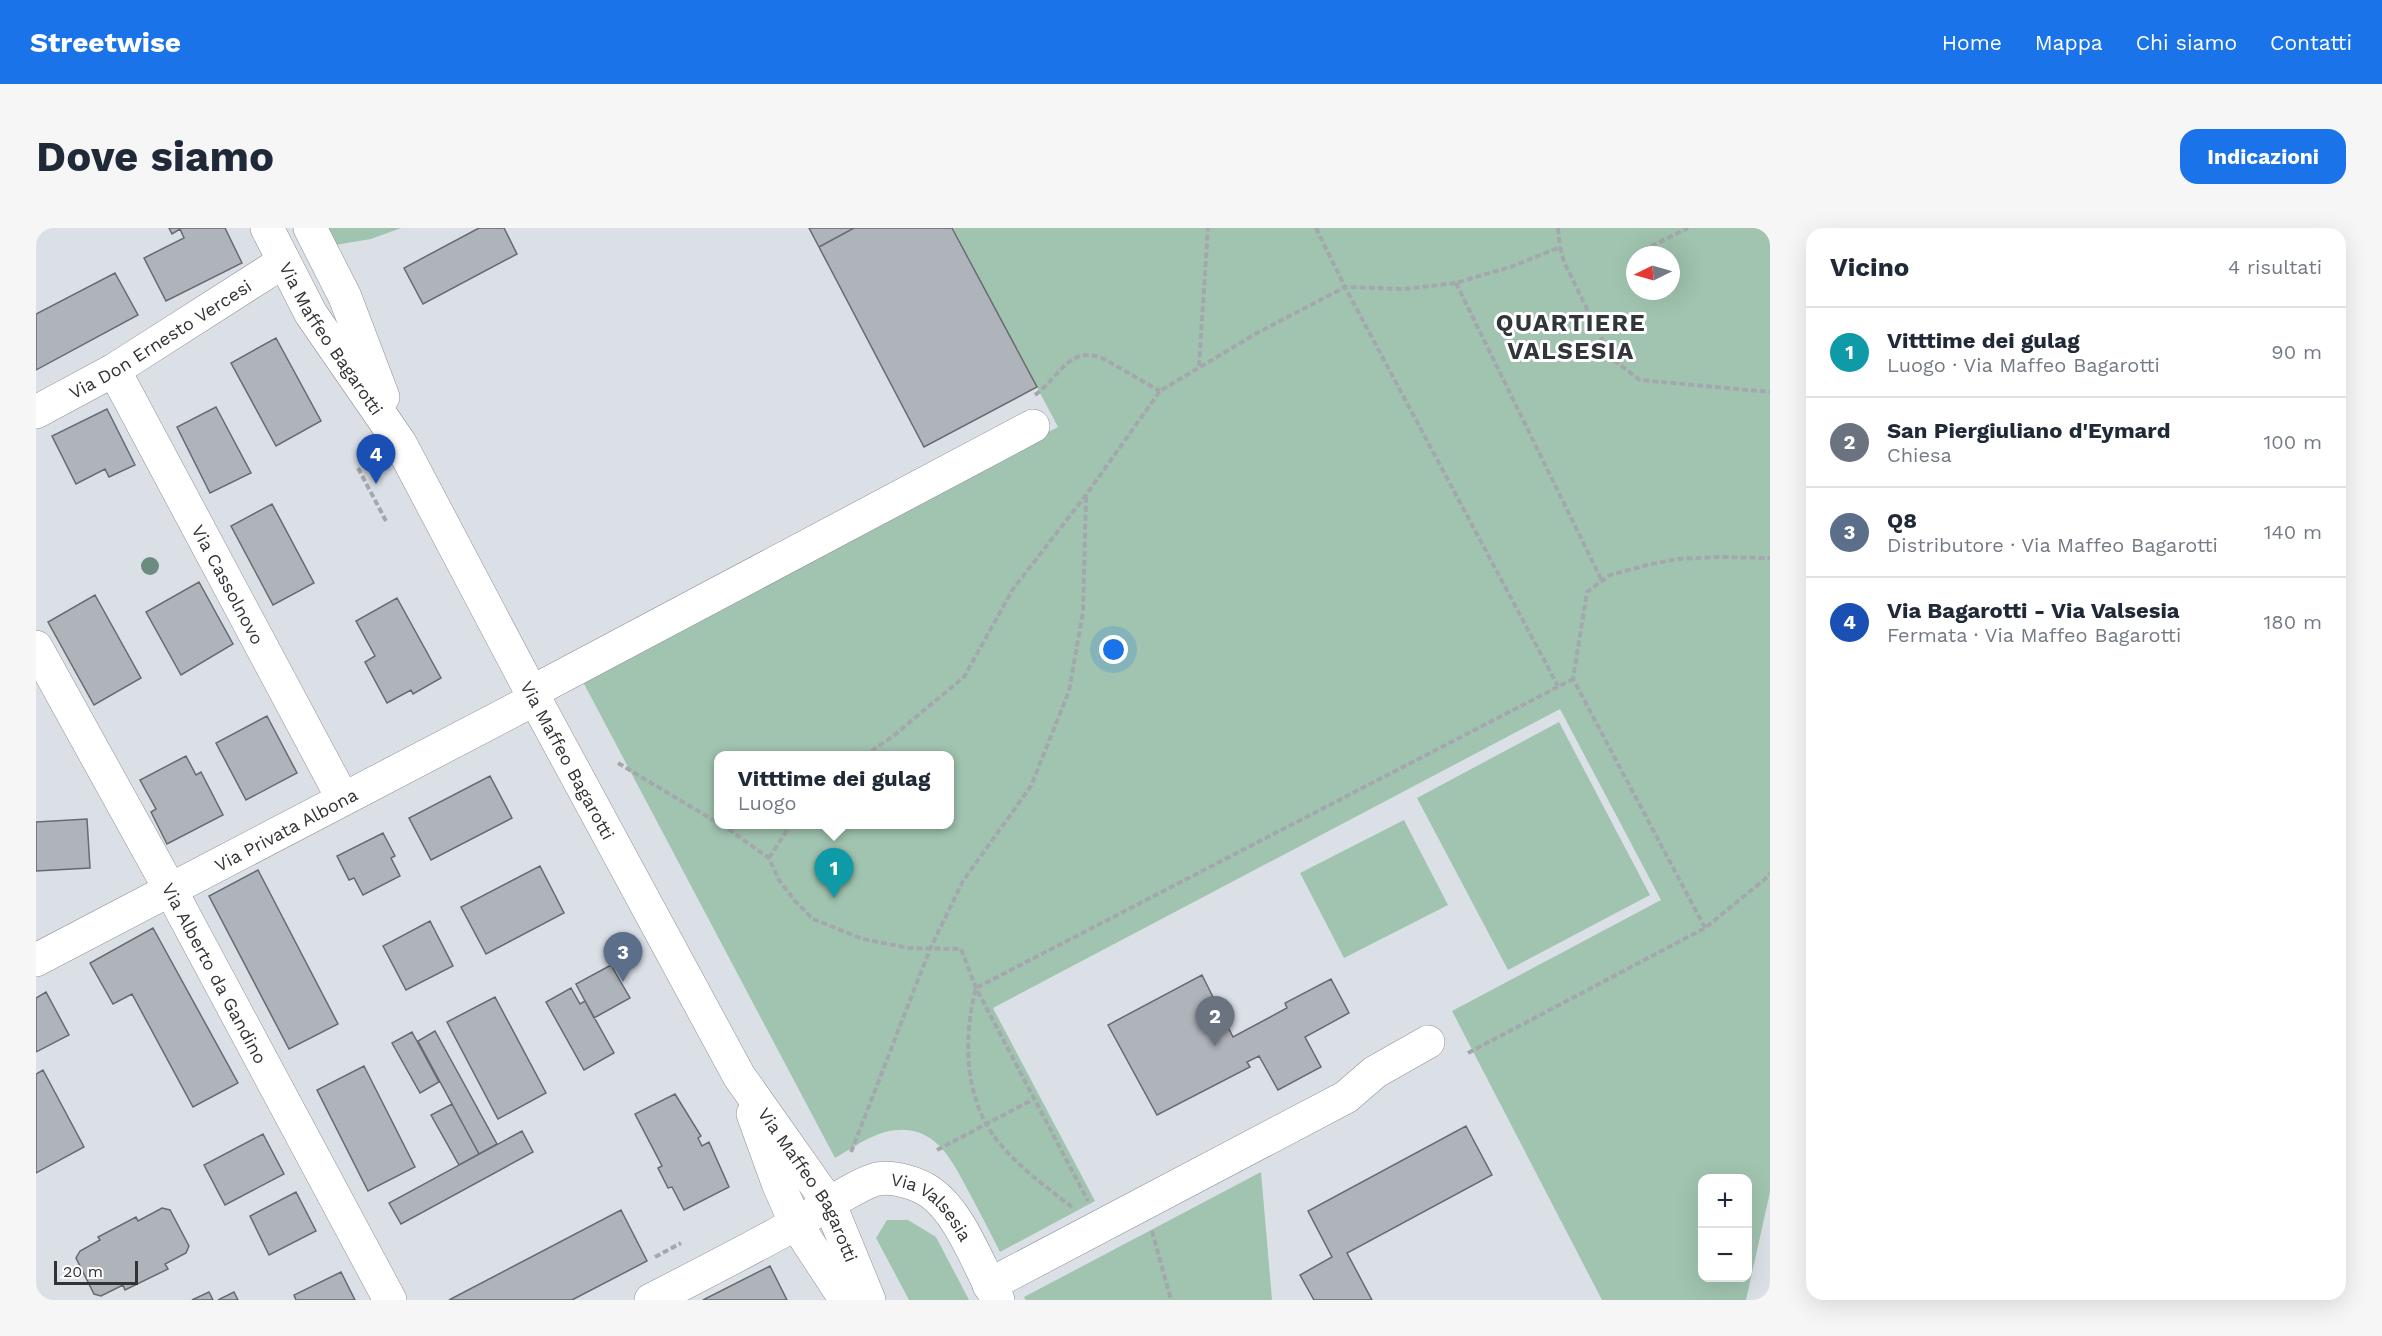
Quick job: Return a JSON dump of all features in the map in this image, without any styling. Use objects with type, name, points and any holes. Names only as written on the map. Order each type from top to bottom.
[{"type":"street","name":"Via Maffeo Bagarotti","points":[[267,228],[311,314],[400,443],[533,696],[739,1076],[830,1205],[869,1300]]},
{"type":"street","name":"Via Maffeo Bagarotti","points":[[310,228],[345,297],[400,443]]},
{"type":"street","name":"Via Don Ernesto Vercesi","points":[[36,412],[114,370],[283,262]]},
{"type":"street","name":"Via Cassolnovo","points":[[114,370],[343,799]]},
{"type":"street","name":"Via Privata Albona","points":[[36,960],[171,891],[533,696],[1034,411]]},
{"type":"street","name":"Via Alberto da Gandino","points":[[36,647],[171,891],[390,1300]]},
{"type":"street","points":[[994,1292],[1346,1097],[1374,1072],[1428,1042]]},
{"type":"street","name":"Via Maffeo Bagarotti","points":[[739,1076],[778,1183],[796,1224],[846,1300]]},
{"type":"street","name":"Via Valsesia","points":[[651,1300],[877,1179],[897,1180],[931,1193],[952,1216],[994,1292]]},
{"type":"path","points":[[1199,367],[1208,228]]},
{"type":"path","points":[[1316,228],[1558,686]]},
{"type":"path","points":[[1558,228],[1564,262],[1611,358],[1640,380],[1770,392]]},
{"type":"path","points":[[1651,246],[1688,228]]},
{"type":"path","points":[[871,751],[892,737],[964,677],[1013,590],[1086,495],[1160,390],[1257,333],[1346,287],[1404,289],[1456,283],[1513,266],[1560,247]]},
{"type":"path","points":[[1456,283],[1602,581]]},
{"type":"path","points":[[1034,411],[1048,386],[1067,363],[1076,356],[1084,354],[1094,354],[1160,390]]},
{"type":"path","points":[[358,468],[386,521]]},
{"type":"path","points":[[851,1152],[930,949],[963,881],[1031,786],[1069,691],[1083,612],[1086,495]]},
{"type":"path","points":[[1705,928],[1573,679],[1587,592],[1610,575],[1678,560],[1718,557],[1770,558]]},
{"type":"path","points":[[976,988],[1573,679]]},
{"type":"path","points":[[618,763],[714,820]]},
{"type":"path","points":[[727,829],[769,858],[779,880],[813,919],[863,939],[909,948],[961,949],[976,988],[1092,1210]]},
{"type":"path","points":[[769,858],[787,829]]},
{"type":"path","points":[[1468,1053],[1705,928],[1770,873]]},
{"type":"path","points":[[976,988],[968,1024],[968,1058],[972,1082],[986,1124],[1003,1148],[1078,1212]]},
{"type":"path","points":[[937,1150],[1034,1099]]},
{"type":"path","points":[[1150,1224],[1171,1300]]},
{"type":"path","points":[[655,1257],[681,1243]]},
{"type":"green space","points":[[326,228],[401,228],[371,239],[335,245]]},
{"type":"green space","points":[[953,228],[1770,228],[1770,1192],[1752,1273],[1752,1174],[1698,1174],[1698,1282],[1750,1282],[1746,1300],[1602,1300],[1452,1011],[1661,900],[1560,709],[993,1008],[1095,1201],[1000,1252],[955,1167],[938,1145],[928,1137],[902,1130],[885,1132],[865,1140],[835,1158],[582,680],[1058,427]]},
{"type":"green space","points":[[1559,722],[1650,895],[1508,970],[1417,798]]},
{"type":"green space","points":[[1404,820],[1448,905],[1344,958],[1300,873]]},
{"type":"green space","points":[[1261,1172],[1272,1300],[1026,1300],[1024,1297]]},
{"type":"green space","points":[[887,1220],[908,1220],[936,1237],[969,1300],[909,1300],[876,1238]]},
{"type":"building","points":[[169,228],[225,228],[242,263],[166,301],[144,258],[184,238],[180,229],[172,234]]},
{"type":"building","points":[[479,228],[504,228],[517,254],[423,304],[404,268]]},
{"type":"building","points":[[809,228],[854,228],[819,247]]},
{"type":"building","points":[[854,228],[952,228],[1037,387],[924,447],[819,247]]},
{"type":"building","points":[[115,273],[138,315],[36,370],[36,314]]},
{"type":"building","points":[[276,338],[321,421],[276,446],[231,363]]},
{"type":"building","points":[[216,407],[251,473],[210,493],[177,427]]},
{"type":"building","points":[[107,409],[135,465],[109,477],[105,469],[76,484],[52,436]]},
{"type":"building","points":[[272,504],[314,583],[273,605],[231,526]]},
{"type":"building","points":[[199,582],[233,644],[181,675],[146,612]]},
{"type":"building","points":[[95,595],[141,678],[94,705],[48,622]]},
{"type":"building","points":[[397,598],[441,678],[413,694],[411,690],[387,703],[365,662],[375,656],[356,621]]},
{"type":"building","points":[[267,716],[297,773],[246,800],[216,743]]},
{"type":"building","points":[[186,756],[196,775],[201,772],[223,815],[167,844],[151,812],[156,809],[140,780]]},
{"type":"building","points":[[490,776],[512,818],[431,860],[409,818]]},
{"type":"building","points":[[87,819],[90,868],[36,871],[36,822]]},
{"type":"building","points":[[383,833],[395,856],[391,858],[400,876],[363,895],[354,878],[349,880],[337,856]]},
{"type":"building","points":[[540,866],[564,913],[486,954],[461,907]]},
{"type":"building","points":[[258,870],[338,1024],[289,1049],[209,896]]},
{"type":"building","points":[[430,921],[453,966],[406,990],[383,946]]},
{"type":"building","points":[[153,928],[238,1083],[193,1107],[132,994],[113,1004],[90,963]]},
{"type":"building","points":[[611,965],[630,998],[594,1018],[576,984]]},
{"type":"building","points":[[1202,975],[1233,1037],[1287,1008],[1285,1003],[1331,979],[1349,1013],[1305,1037],[1321,1067],[1278,1090],[1259,1056],[1247,1062],[1250,1067],[1157,1115],[1108,1025]]},
{"type":"building","points":[[571,988],[580,1004],[585,1001],[614,1053],[584,1070],[546,1002]]},
{"type":"building","points":[[46,992],[69,1035],[36,1052],[36,998]]},
{"type":"building","points":[[495,997],[546,1093],[498,1119],[447,1022]]},
{"type":"building","points":[[435,1031],[497,1144],[479,1154],[418,1041]]},
{"type":"building","points":[[412,1032],[439,1082],[420,1093],[392,1043]]},
{"type":"building","points":[[364,1066],[415,1167],[368,1191],[317,1090]]},
{"type":"building","points":[[43,1070],[84,1147],[36,1173],[36,1074]]},
{"type":"building","points":[[675,1094],[701,1136],[698,1138],[702,1146],[709,1142],[729,1187],[684,1210],[672,1187],[668,1188],[658,1168],[662,1166],[635,1114]]},
{"type":"building","points":[[452,1104],[479,1154],[459,1165],[431,1115]]},
{"type":"building","points":[[1466,1126],[1492,1175],[1347,1253],[1372,1300],[1314,1300],[1300,1275],[1332,1257],[1308,1211]]},
{"type":"building","points":[[522,1131],[533,1152],[401,1224],[389,1203]]},
{"type":"building","points":[[263,1134],[284,1174],[225,1205],[204,1165]]},
{"type":"building","points":[[296,1192],[316,1231],[269,1255],[250,1216]]},
{"type":"building","points":[[162,1208],[170,1210],[189,1246],[186,1253],[165,1264],[168,1269],[125,1290],[123,1285],[101,1296],[94,1294],[76,1258],[80,1251],[100,1240],[98,1237],[136,1217],[138,1221]]},
{"type":"building","points":[[621,1210],[647,1261],[572,1300],[449,1300]]},
{"type":"building","points":[[770,1266],[787,1300],[703,1300]]},
{"type":"building","points":[[341,1272],[355,1300],[296,1300],[294,1295]]},
{"type":"building","points":[[209,1292],[213,1300],[192,1300]]},
{"type":"building","points":[[234,1292],[238,1300],[218,1300]]},
{"type":"place","name":"Via Bagarotti - Via Valsesia","points":[[376,484]]},
{"type":"place","name":"Vitttime dei gulag","points":[[834,898]]},
{"type":"place","name":"Q8","points":[[623,982]]},
{"type":"place","name":"San Piergiuliano d'Eymard","points":[[1215,1046]]},
{"type":"district","name":"QUARTIERE VALSESIA","points":[[1571,337]]}]
